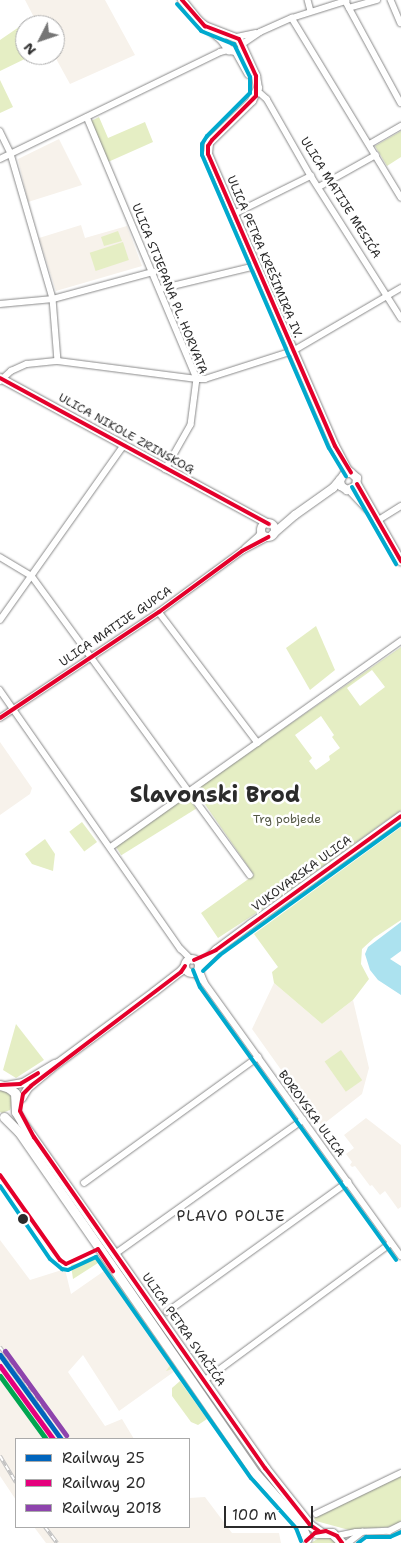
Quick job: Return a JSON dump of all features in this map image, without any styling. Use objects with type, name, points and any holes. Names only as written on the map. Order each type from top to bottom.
[{"type":"main road","points":[[182,0],[205,26],[233,48]]},
{"type":"main road","points":[[205,26],[235,37]]},
{"type":"main road","points":[[233,48],[235,37]]},
{"type":"main road","points":[[233,48],[227,39],[235,37]]},
{"type":"main road","name":"ULICA MATIJE MESIĆA","points":[[233,48],[256,76],[258,90]]},
{"type":"main road","name":"ULICA PETRA KREŠIMIRA IV.","points":[[258,90],[252,101],[215,136],[208,146],[208,154],[335,446],[351,473]]},
{"type":"main road","name":"ULICA NIKOLE ZRINSKOG","points":[[0,379],[270,524]]},
{"type":"main road","name":"ULICA PETRA KREŠIMIRA IV.","points":[[335,446],[340,479]]},
{"type":"main road","points":[[377,520],[348,490],[341,486],[340,479],[345,473],[351,473],[356,476],[357,484],[401,561]]},
{"type":"main road","name":"ULICA MATIJE GUPCA","points":[[271,536],[295,515],[318,500],[340,479]]},
{"type":"main road","points":[[348,490],[357,484]]},
{"type":"main road","name":"ULICA MATIJE GUPCA","points":[[318,500],[348,490]]},
{"type":"main road","name":"ULICA NIKOLE ZRINSKOG","points":[[241,509],[258,523],[261,530]]},
{"type":"main road","name":"ULICA MATIJE GUPCA","points":[[270,524],[295,515]]},
{"type":"main road","points":[[270,524],[274,530],[271,536],[263,534],[261,530],[263,526],[270,524]]},
{"type":"main road","name":"VUKOVARSKA ULICA","points":[[154,992],[196,970],[216,950],[401,816]]},
{"type":"main road","name":"VUKOVARSKA ULICA","points":[[19,1106],[28,1088],[57,1064],[181,972],[189,962],[216,950]]},
{"type":"main road","points":[[189,962],[196,970],[188,972],[189,962]]},
{"type":"main road","name":"VUKOVARSKA ULICA","points":[[16,1085],[57,1064]]},
{"type":"main road","points":[[1,1084],[16,1085],[19,1106]]},
{"type":"main road","points":[[1,1084],[16,1096],[19,1106]]},
{"type":"main road","points":[[1,1118],[19,1106]]},
{"type":"main road","name":"ULICA PETRA SVAČIĆA","points":[[19,1106],[34,1137],[204,1381],[291,1502],[310,1525],[319,1531]]},
{"type":"main road","name":"ULICA PETRA SVAČIĆA","points":[[1,1118],[25,1144],[256,1474],[301,1525],[306,1541]]},
{"type":"main road","points":[[306,1541],[319,1531],[326,1531],[340,1540]]},
{"type":"street","points":[[308,0],[310,12]]},
{"type":"street","points":[[0,159],[220,52],[233,48],[260,32],[292,18],[346,0],[401,103]]},
{"type":"street","points":[[349,8],[377,0]]},
{"type":"street","points":[[390,0],[398,8],[401,23]]},
{"type":"street","points":[[292,18],[401,197]]},
{"type":"street","points":[[235,37],[260,32]]},
{"type":"street","name":"ULICA MATIJE MESIĆA","points":[[258,90],[267,99],[311,176],[401,318]]},
{"type":"street","name":"ULICA STJEPANA PL. HORVATA","points":[[87,117],[197,380],[191,425],[166,469]]},
{"type":"street","points":[[370,144],[401,126]]},
{"type":"street","points":[[0,131],[11,154],[53,298],[58,361]]},
{"type":"street","points":[[319,187],[376,155]]},
{"type":"street","points":[[234,214],[311,176]]},
{"type":"street","points":[[160,289],[256,266]]},
{"type":"street","points":[[0,304],[53,298],[153,272]]},
{"type":"street","points":[[0,379],[11,371],[27,364],[58,361],[197,380],[293,351],[401,288]]},
{"type":"street","points":[[0,620],[123,446]]},
{"type":"street","points":[[377,520],[401,506]]},
{"type":"street","name":"ULICA MATIJE GUPCA","points":[[242,552],[259,536],[261,530]]},
{"type":"street","name":"ULICA MATIJE GUPCA","points":[[0,718],[14,711],[159,612],[242,552],[271,536]]},
{"type":"street","points":[[0,557],[32,576],[250,875]]},
{"type":"street","points":[[159,612],[258,743]]},
{"type":"street","points":[[111,846],[401,641]]},
{"type":"street","points":[[0,690],[111,846],[189,962]]},
{"type":"street","name":"BOROVSKA ULICA","points":[[196,970],[401,1256]]},
{"type":"street","points":[[84,1183],[258,1057]]},
{"type":"street","points":[[115,1254],[303,1120]]},
{"type":"street","points":[[167,1312],[348,1182]]},
{"type":"street","points":[[204,1381],[392,1243]]},
{"type":"street","points":[[316,1514],[401,1473]]},
{"type":"street","points":[[340,1540],[364,1531],[389,1531],[401,1526]]},
{"type":"street","points":[[348,1543],[364,1531]]},
{"type":"shaded area","points":[[25,0],[105,0],[135,55],[70,84],[60,65],[65,65],[65,15],[33,15]]},
{"type":"shaded area","points":[[59,139],[82,185],[28,202],[18,159]]},
{"type":"shaded area","points":[[81,225],[85,238],[127,226],[142,266],[56,291],[39,238]]},
{"type":"shaded area","points":[[0,742],[32,788],[30,794],[0,815]]},
{"type":"shaded area","points":[[274,983],[322,1024],[353,1000],[369,1068],[362,1094],[321,1126],[252,1029]]},
{"type":"shaded area","points":[[366,1118],[401,1145],[401,1207],[398,1209],[385,1191],[380,1195],[372,1185],[370,1186],[355,1166],[352,1167],[350,1165],[352,1162],[346,1154],[354,1148],[344,1135]]},
{"type":"shaded area","points":[[0,1240],[30,1280],[65,1269],[71,1294],[104,1271],[175,1371],[119,1411],[83,1355],[68,1372],[105,1426],[122,1419],[133,1438],[15,1438],[15,1498],[0,1476]]},
{"type":"shaded area","points":[[205,1497],[232,1533],[279,1533],[281,1543],[46,1543],[35,1528],[190,1528],[190,1498]]},
{"type":"green space","points":[[15,30],[15,64],[0,71],[0,40]]},
{"type":"green space","points":[[0,80],[13,107],[0,113]]},
{"type":"green space","points":[[99,117],[108,138],[145,122],[153,142],[108,162],[91,121]]},
{"type":"green space","points":[[401,131],[401,157],[387,166],[375,146]]},
{"type":"green space","points":[[118,231],[122,241],[104,246],[101,237]]},
{"type":"green space","points":[[123,242],[129,260],[96,271],[90,253]]},
{"type":"green space","points":[[316,626],[335,670],[310,690],[286,648]]},
{"type":"green space","name":"Trg pobjede","points":[[401,647],[401,810],[273,902],[218,938],[201,913],[254,875],[195,790]],"holes":[[[372,670],[385,687],[360,706],[347,688]],[[321,716],[340,748],[329,756],[330,760],[316,770],[309,761],[312,758],[295,735]]]},
{"type":"green space","points":[[188,796],[196,809],[121,855],[113,843]]},
{"type":"green space","points":[[82,822],[97,842],[84,852],[69,832]]},
{"type":"green space","points":[[401,827],[401,920],[374,938],[362,949],[361,964],[369,979],[353,1000],[322,1024],[274,983],[272,972],[278,967],[254,934]]},
{"type":"green space","points":[[45,839],[55,854],[53,871],[32,864],[25,854]]},
{"type":"green space","points":[[16,1024],[44,1060],[16,1078],[3,1070]]},
{"type":"green space","points":[[341,1050],[362,1080],[346,1092],[325,1061]]},
{"type":"green space","points":[[4,1090],[11,1096],[12,1102],[10,1110],[2,1113],[0,1112],[0,1091]]},
{"type":"green space","points":[[100,1258],[175,1368],[166,1371],[171,1364],[98,1263],[73,1279],[71,1265]]},
{"type":"green space","points":[[180,1381],[207,1419],[198,1425],[191,1422],[172,1396],[172,1388]]},
{"type":"green space","points":[[401,1476],[401,1521],[397,1524],[388,1527],[349,1530],[316,1521],[314,1518]]},
{"type":"green space","points":[[322,1536],[332,1538],[337,1543],[311,1543]]},
{"type":"water","points":[[401,922],[401,951],[390,959],[401,966],[401,995],[378,980],[370,970],[365,954],[368,947]]},
{"type":"railway","points":[[0,1347],[48,1414]]},
{"type":"railway","points":[[0,1456],[15,1481]]},
{"type":"railway","points":[[46,1528],[57,1543]]},
{"type":"rail line","name":"2018","points":[[5,1351],[66,1435]]},
{"type":"rail line","name":"25","points":[[0,1355],[60,1438]]},
{"type":"rail line","name":"20","points":[[0,1366],[52,1438]]},
{"type":"transit line","points":[[182,0],[205,26],[239,39],[256,76],[256,96],[212,140],[208,146],[208,154],[335,446],[351,473]]},
{"type":"transit line","points":[[177,4],[201,31],[234,44],[250,77],[250,93],[207,136],[202,144],[202,155],[329,448],[346,476]]},
{"type":"transit line","points":[[0,378],[269,524]]},
{"type":"transit line","points":[[357,484],[401,561]]},
{"type":"transit line","points":[[352,487],[396,564]]},
{"type":"transit line","points":[[0,718],[159,612],[242,551],[268,537]]},
{"type":"transit line","points":[[194,960],[216,950],[401,816]]},
{"type":"transit line","points":[[203,971],[220,955],[401,824]]},
{"type":"transit line","points":[[185,966],[181,972],[31,1086],[23,1094],[20,1111],[34,1137],[265,1468],[310,1525],[319,1531]]},
{"type":"transit line","points":[[193,970],[200,987],[396,1260]]},
{"type":"transit line","points":[[0,1085],[20,1084],[38,1073]]},
{"type":"transit line","points":[[0,1175],[60,1260],[66,1264],[98,1249],[113,1271]]},
{"type":"transit line","points":[[0,1186],[50,1259],[62,1269],[68,1270],[96,1257],[251,1478],[296,1528],[301,1541]]},
{"type":"transit line","points":[[0,1376],[45,1438]]},
{"type":"transit line","points":[[306,1541],[315,1533],[326,1531],[337,1536],[342,1543]]},
{"type":"transit line","points":[[358,1543],[366,1537],[390,1537],[401,1532]]},
{"type":"district","name":"Slavonski Brod","points":[[215,795]]},
{"type":"district","name":"PLAVO POLJE","points":[[231,1217]]}]
